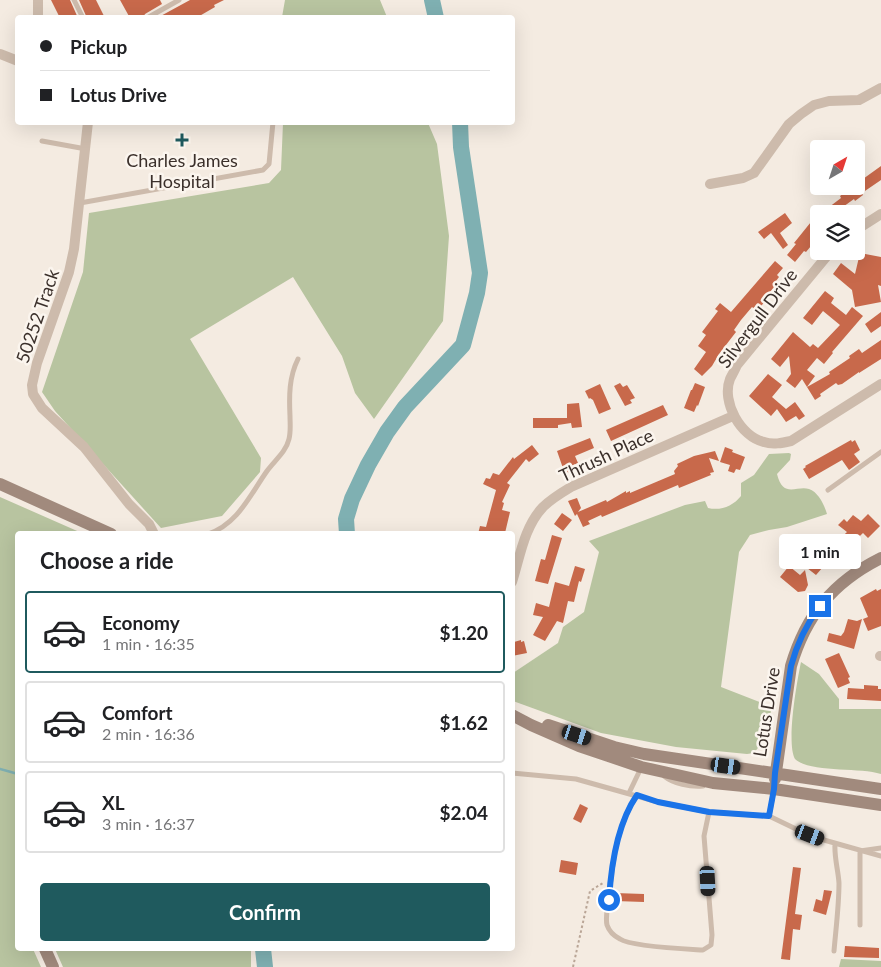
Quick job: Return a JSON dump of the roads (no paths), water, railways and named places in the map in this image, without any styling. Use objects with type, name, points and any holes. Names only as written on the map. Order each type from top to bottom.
[{"type":"street","points":[[38,0],[38,15]]},
{"type":"street","points":[[0,54],[15,60]]},
{"type":"street","points":[[710,184],[743,178],[754,173],[789,124],[814,105],[829,101],[859,100],[881,88]]},
{"type":"street","name":"50252 Track","points":[[88,125],[74,249],[69,272],[37,363],[32,385],[33,394],[42,408],[84,447],[129,504],[149,524],[152,531]]},
{"type":"street","points":[[865,226],[880,218]]},
{"type":"street","name":"Silvergull Drive","points":[[733,416],[728,392],[729,380],[738,366],[824,260]]},
{"type":"street","points":[[733,416],[750,435],[762,442],[778,444],[791,441],[881,384]]},
{"type":"street","name":"Thrush Place","points":[[515,572],[528,528],[543,508],[554,498],[571,487],[733,416]]},
{"type":"street","points":[[0,484],[104,531]]},
{"type":"street","name":"Lotus Drive","points":[[774,789],[791,666],[806,626],[830,593],[859,570],[881,558]]},
{"type":"street","points":[[515,716],[629,750],[881,789]]},
{"type":"street","points":[[515,716],[578,746],[641,768],[713,783],[774,789],[881,805]]},
{"type":"street","points":[[47,951],[53,967]]},
{"type":"lane","points":[[74,0],[82,15]]},
{"type":"lane","points":[[152,15],[179,0]]},
{"type":"lane","points":[[80,203],[263,170],[269,164],[273,125]]},
{"type":"lane","points":[[42,141],[86,149]]},
{"type":"lane","points":[[215,531],[222,528],[238,514],[285,448],[289,439],[290,428],[290,386],[294,367],[298,359]]},
{"type":"lane","points":[[828,490],[881,452]]},
{"type":"lane","points":[[629,793],[641,768]]},
{"type":"lane","points":[[515,773],[576,779],[658,802],[709,812],[769,816],[796,829],[835,843],[881,856]]},
{"type":"lane","points":[[769,816],[774,789]]},
{"type":"lane","points":[[637,795],[629,806],[624,822],[610,881],[606,917],[608,926],[613,934],[626,942],[703,950],[708,948],[712,942],[704,836],[709,812]]},
{"type":"lane","points":[[834,950],[839,884],[835,843]]},
{"type":"lane","points":[[860,851],[881,848]]},
{"type":"lane","points":[[860,851],[860,924]]},
{"type":"waterway","points":[[432,0],[435,15]]},
{"type":"waterway","points":[[347,531],[346,519],[352,499],[368,465],[387,432],[405,407],[463,345],[477,293],[480,273],[461,147],[460,125]]},
{"type":"waterway","points":[[0,769],[15,773]]},
{"type":"waterway","points":[[263,951],[265,967]]},
{"type":"place","name":"Charles James Hospital","points":[[182,140]]}]
